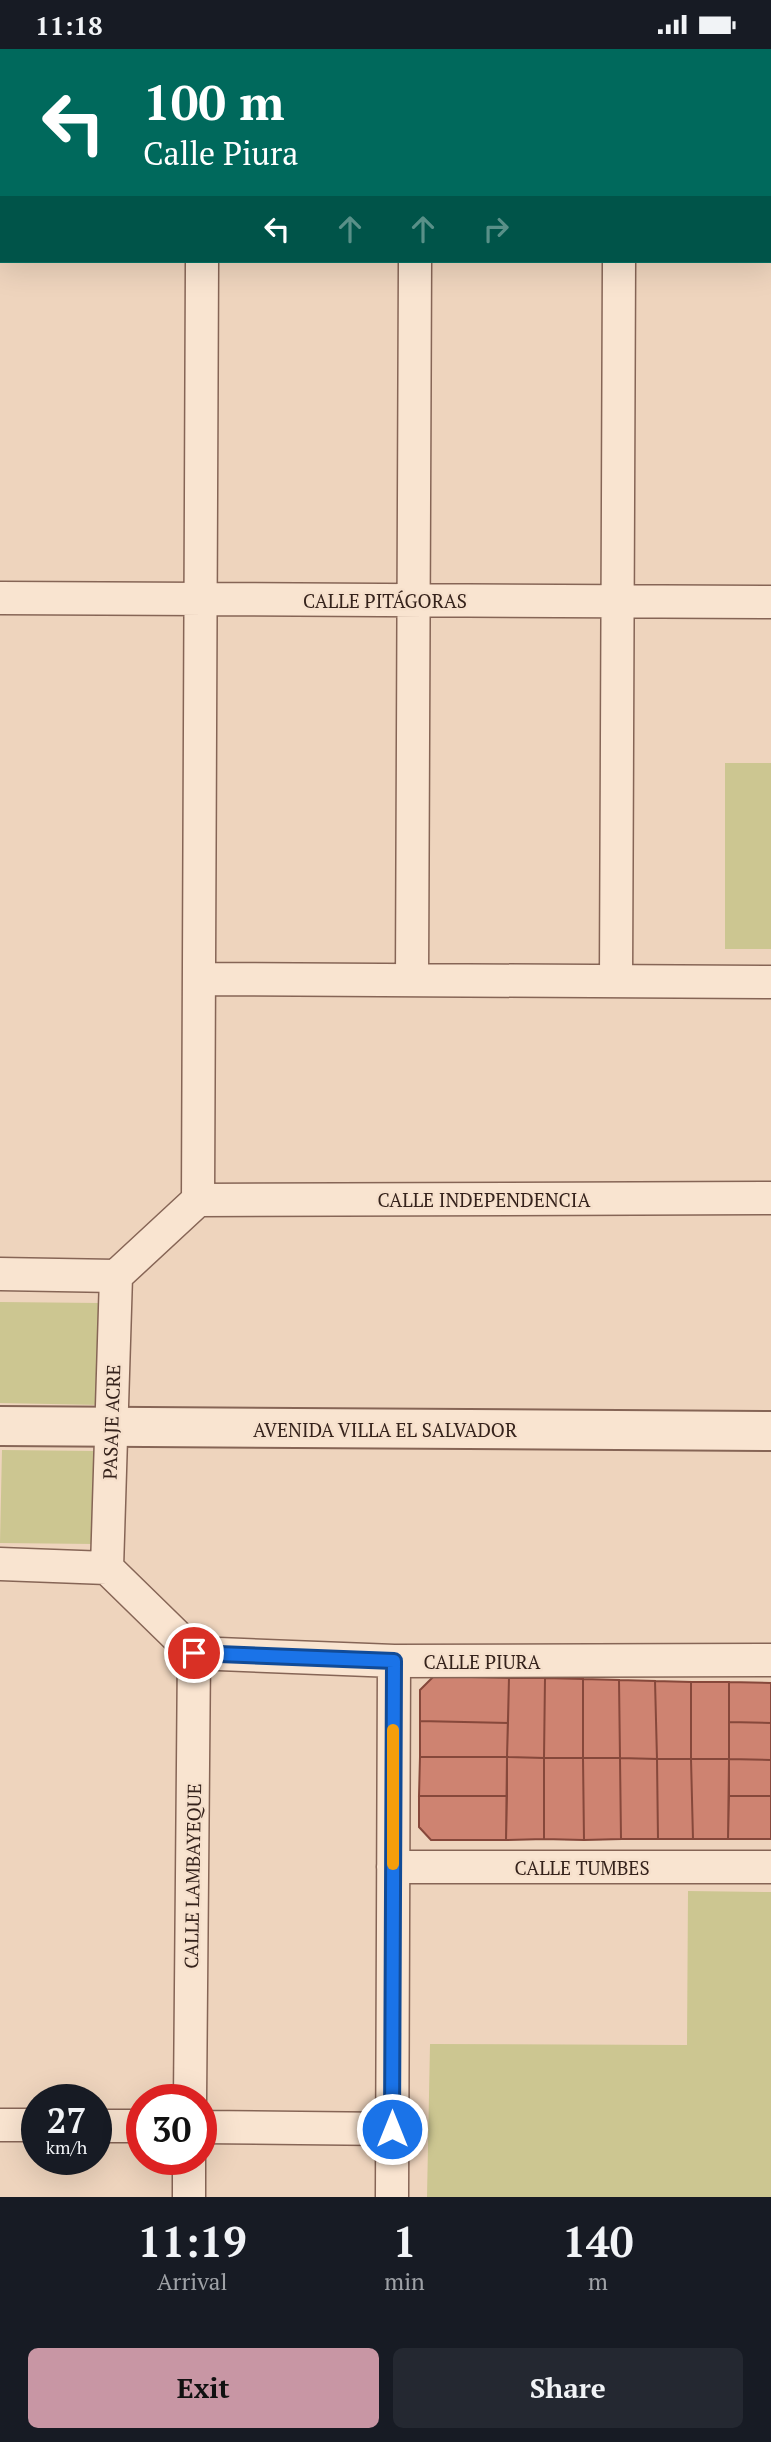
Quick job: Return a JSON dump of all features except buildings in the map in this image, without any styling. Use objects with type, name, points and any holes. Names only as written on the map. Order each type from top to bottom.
[{"type":"street","points":[[0,1273],[116,1276],[198,1200],[202,263]]},
{"type":"street","points":[[412,980],[415,263]]},
{"type":"street","points":[[616,981],[619,263]]},
{"type":"street","name":"CALLE PITÁGORAS","points":[[0,598],[771,602]]},
{"type":"street","points":[[199,979],[771,982]]},
{"type":"street","name":"CALLE INDEPENDENCIA","points":[[198,1200],[771,1198]]},
{"type":"street","name":"PASAJE ACRE","points":[[107,1568],[116,1276]]},
{"type":"street","name":"AVENIDA VILLA EL SALVADOR","points":[[0,1426],[771,1431]]},
{"type":"street","points":[[0,1564],[107,1568],[194,1653]]},
{"type":"street","name":"CALLE PIURA","points":[[194,1653],[394,1661],[771,1660]]},
{"type":"street","name":"CALLE LAMBAYEQUE","points":[[190,2084],[194,1653]]},
{"type":"street","points":[[392,2197],[394,1661]]},
{"type":"street","name":"CALLE TUMBES","points":[[393,1867],[771,1867]]},
{"type":"street","points":[[0,2125],[21,2125]]},
{"type":"street","points":[[217,2127],[392,2129]]},
{"type":"street","points":[[189,2175],[189,2197]]},
{"type":"shaded area","points":[[725,763],[771,763],[771,949],[725,949]]},
{"type":"shaded area","points":[[0,1302],[100,1303],[101,1405],[0,1403]]},
{"type":"shaded area","points":[[2,1450],[96,1451],[95,1544],[0,1543]]},
{"type":"shaded area","points":[[688,1891],[771,1892],[771,2197],[427,2197],[430,2044],[687,2045]]},
{"type":"slow traffic","points":[[393,1730],[393,1864]]},
{"type":"route","points":[[194,1653],[394,1661],[392,2129]]}]
